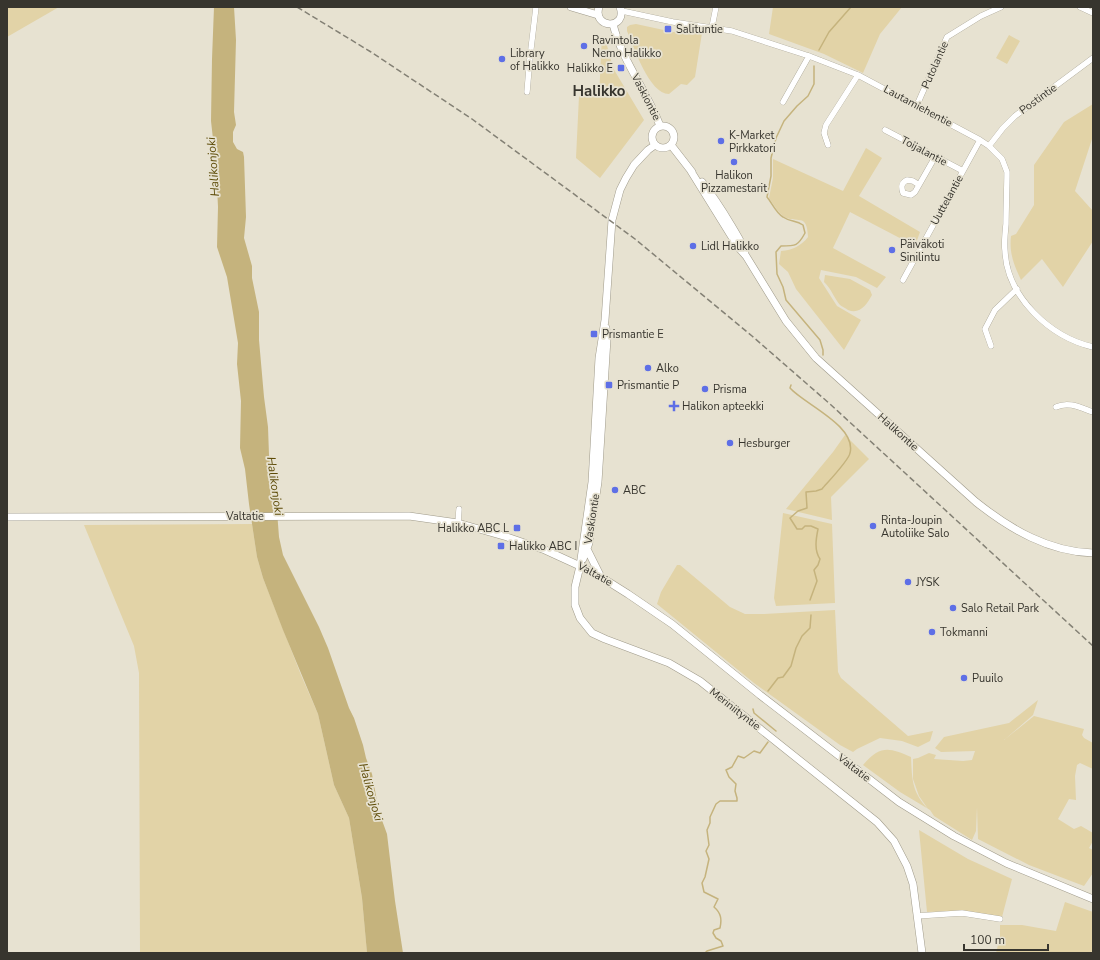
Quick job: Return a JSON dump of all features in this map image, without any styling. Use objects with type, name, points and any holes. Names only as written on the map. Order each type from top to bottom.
[{"type":"main road","points":[[571,7],[598,15],[604,22],[613,24],[620,19],[621,9]]},
{"type":"main road","points":[[598,15],[599,7]]},
{"type":"main road","name":"Vaskiontie","points":[[613,24],[631,68],[660,126]]},
{"type":"main road","points":[[660,126],[667,127],[673,131],[674,139],[671,145],[664,148],[657,147],[653,141],[652,134],[660,126]]},
{"type":"main road","name":"Vaskiontie","points":[[580,566],[592,482],[599,358],[604,320],[612,220],[620,190],[634,165],[648,150],[655,145]]},
{"type":"main road","name":"Halikontie","points":[[671,145],[718,205],[742,244],[746,256],[786,321],[816,358],[976,502],[996,518],[1029,537],[1060,549],[1093,553]]},
{"type":"main road","name":"Vaskiontie","points":[[580,566],[587,549],[598,482],[607,339],[604,320]]},
{"type":"main road","name":"Valtatie","points":[[7,517],[409,516],[458,523],[545,550],[601,577],[672,624],[760,695],[899,802],[954,836],[1006,863],[1093,899]]},
{"type":"main road","points":[[587,549],[601,577]]},
{"type":"main road","name":"Meriniityntie","points":[[580,566],[575,587],[575,605],[580,618],[592,633],[605,640],[670,663],[700,682],[877,822],[894,841],[907,866],[913,884],[922,953]]},
{"type":"street","points":[[527,92],[536,7]]},
{"type":"street","points":[[712,27],[716,7]]},
{"type":"street","name":"Putolantie","points":[[917,106],[947,37],[981,16],[1001,7]]},
{"type":"street","points":[[1080,7],[1093,13]]},
{"type":"street","name":"Lautamiehentie","points":[[621,9],[673,22],[732,31],[809,56],[858,75],[989,146],[1002,159],[1007,172],[1005,252],[1008,272],[1025,302],[1048,325],[1075,340],[1093,346]]},
{"type":"street","points":[[783,102],[809,56]]},
{"type":"street","name":"Postintie","points":[[989,146],[1015,116],[1093,58]]},
{"type":"street","points":[[828,145],[824,133],[826,125],[858,75]]},
{"type":"street","name":"Toijalantie","points":[[885,130],[963,171]]},
{"type":"street","name":"Uuttelantie","points":[[903,280],[980,140]]},
{"type":"street","points":[[919,184],[935,157]]},
{"type":"street","points":[[991,346],[985,329],[995,310],[1017,289]]},
{"type":"street","points":[[1056,406],[1070,404],[1093,412]]},
{"type":"street","points":[[458,523],[459,509]]},
{"type":"street","points":[[917,916],[962,913],[1000,919]]},
{"type":"shaded area","points":[[7,7],[59,7],[7,37]]},
{"type":"shaded area","points":[[773,7],[902,7],[880,34],[863,73],[824,54],[769,34]]},
{"type":"shaded area","points":[[636,24],[673,32],[689,31],[702,33],[695,77],[687,85],[681,84],[669,94],[662,92],[655,86],[643,68],[627,31],[627,27]]},
{"type":"shaded area","points":[[1009,35],[1020,41],[1007,64],[996,58]]},
{"type":"shaded area","points":[[602,36],[605,38],[613,68],[644,120],[600,178],[576,158],[579,96],[599,97]]},
{"type":"shaded area","points":[[1093,104],[1093,136],[1075,191],[1093,211],[1093,241],[1063,287],[1042,259],[1021,280],[1013,259],[1011,236],[1016,234],[1034,205],[1034,165],[1064,122]]},
{"type":"shaded area","points":[[866,148],[882,158],[859,196],[920,232],[915,246],[850,212],[833,248],[886,277],[877,288],[856,277],[821,270],[819,278],[837,306],[861,320],[844,350],[796,289],[788,272],[779,264],[781,251],[796,247],[803,243],[808,237],[806,224],[803,221],[783,216],[769,198],[773,178],[773,159],[843,191]]},
{"type":"shaded area","points":[[825,275],[850,279],[870,290],[872,295],[860,310],[848,310],[840,305],[829,287],[824,282]]},
{"type":"shaded area","points":[[845,435],[869,459],[831,497],[832,520],[786,509],[833,452]]},
{"type":"shaded area","points":[[783,513],[832,524],[835,603],[776,606],[774,598]]},
{"type":"shaded area","points":[[252,524],[257,557],[263,578],[318,714],[334,785],[349,818],[362,898],[367,953],[140,953],[139,673],[134,646],[84,525]]},
{"type":"shaded area","points":[[677,565],[680,565],[730,607],[745,614],[835,610],[838,672],[841,678],[908,736],[933,731],[930,741],[918,747],[902,741],[880,738],[853,752],[840,745],[754,683],[657,604],[661,592]]},
{"type":"shaded area","points":[[1038,700],[1033,715],[1004,740],[1034,716],[1084,729],[1082,735],[1084,738],[1093,743],[1093,769],[1080,763],[1077,765],[1075,776],[1076,800],[1069,799],[1058,819],[1074,829],[1081,826],[1093,833],[1093,841],[1089,848],[1093,850],[1093,873],[1084,886],[1029,865],[978,839],[977,807],[976,831],[972,840],[934,816],[919,796],[913,779],[913,759],[929,753],[936,755],[934,759],[963,761],[972,760],[975,751],[941,752],[935,748],[944,737],[1009,723]]},
{"type":"shaded area","points":[[885,750],[897,751],[911,757],[914,785],[919,797],[928,809],[900,792],[863,765],[875,754]]},
{"type":"shaded area","points":[[919,830],[968,859],[1012,879],[1002,917],[960,911],[927,912]]},
{"type":"shaded area","points":[[1065,902],[1093,912],[1093,953],[996,953],[1000,937],[1000,925],[1022,925],[1056,931]]},
{"type":"water","name":"Halikonjoki","points":[[214,7],[234,7],[236,40],[234,112],[236,125],[233,132],[233,142],[237,149],[243,152],[244,157],[246,217],[244,238],[252,266],[252,278],[259,312],[259,340],[268,427],[269,455],[276,498],[279,537],[283,555],[328,648],[349,708],[354,718],[372,774],[379,812],[387,834],[403,953],[367,953],[362,898],[349,818],[334,785],[318,714],[283,630],[263,578],[257,557],[245,469],[240,448],[241,401],[237,364],[238,343],[227,277],[217,247],[218,207],[216,166],[211,121]]},
{"type":"waterway","points":[[819,50],[829,32],[851,7]]},
{"type":"waterway","points":[[814,66],[814,84],[808,96],[784,121],[776,138],[771,158],[771,176],[767,197],[776,210],[786,219],[803,225],[805,233],[800,241],[790,246],[781,246],[776,252],[777,274],[783,287],[786,300],[820,340],[823,355]]},
{"type":"waterway","points":[[791,385],[790,388],[797,394],[838,425],[846,434],[850,443],[849,456],[842,466],[822,489],[806,492],[807,508],[798,511],[790,518],[797,529],[802,529],[805,526],[811,526],[818,529],[816,548],[820,559],[814,570],[817,581],[810,600]]},
{"type":"waterway","points":[[768,691],[778,678],[783,677],[791,666],[796,648],[802,636],[810,628],[811,615]]},
{"type":"waterway","points":[[753,709],[754,713],[776,731]]},
{"type":"waterway","points":[[705,953],[723,946],[721,941],[716,938],[713,933],[714,930],[720,928],[721,925],[720,914],[714,907],[718,899],[704,892],[702,883],[709,859],[706,851],[709,845],[707,830],[710,823],[710,817],[716,804],[720,801],[737,801],[735,791],[736,784],[729,777],[726,770],[732,767],[738,756],[744,758],[754,751],[760,753],[768,742]]},
{"type":"railway","points":[[297,7],[371,52],[472,119],[635,239],[752,336],[830,404],[1093,646]]},
{"type":"place","name":"Salituntie","points":[[668,29]]},
{"type":"place","name":"Ravintola Nemo Halikko","points":[[584,46]]},
{"type":"place","name":"Library of Halikko","points":[[502,59]]},
{"type":"place","name":"Halikko E","points":[[621,68]]},
{"type":"place","name":"K-Market Pirkkatori","points":[[721,141]]},
{"type":"place","name":"Halikon Pizzamestarit","points":[[734,162]]},
{"type":"place","name":"Lidl Halikko","points":[[693,246]]},
{"type":"place","name":"Päiväkoti Sinilintu","points":[[892,250]]},
{"type":"place","name":"Prismantie E","points":[[594,334]]},
{"type":"place","name":"Alko","points":[[648,368]]},
{"type":"place","name":"Prismantie P","points":[[609,385]]},
{"type":"place","name":"Prisma","points":[[705,389]]},
{"type":"place","name":"Halikon apteekki","points":[[674,406]]},
{"type":"place","name":"Hesburger","points":[[730,443]]},
{"type":"place","name":"ABC","points":[[615,490]]},
{"type":"place","name":"Rinta-Joupin Autoliike Salo","points":[[873,526]]},
{"type":"place","name":"Halikko ABC L","points":[[517,528]]},
{"type":"place","name":"Halikko ABC I","points":[[501,546]]},
{"type":"place","name":"JYSK","points":[[908,582]]},
{"type":"place","name":"Salo Retail Park","points":[[953,608]]},
{"type":"place","name":"Tokmanni","points":[[932,632]]},
{"type":"place","name":"Puuilo","points":[[964,678]]},
{"type":"district","name":"Halikko","points":[[599,91]]}]
